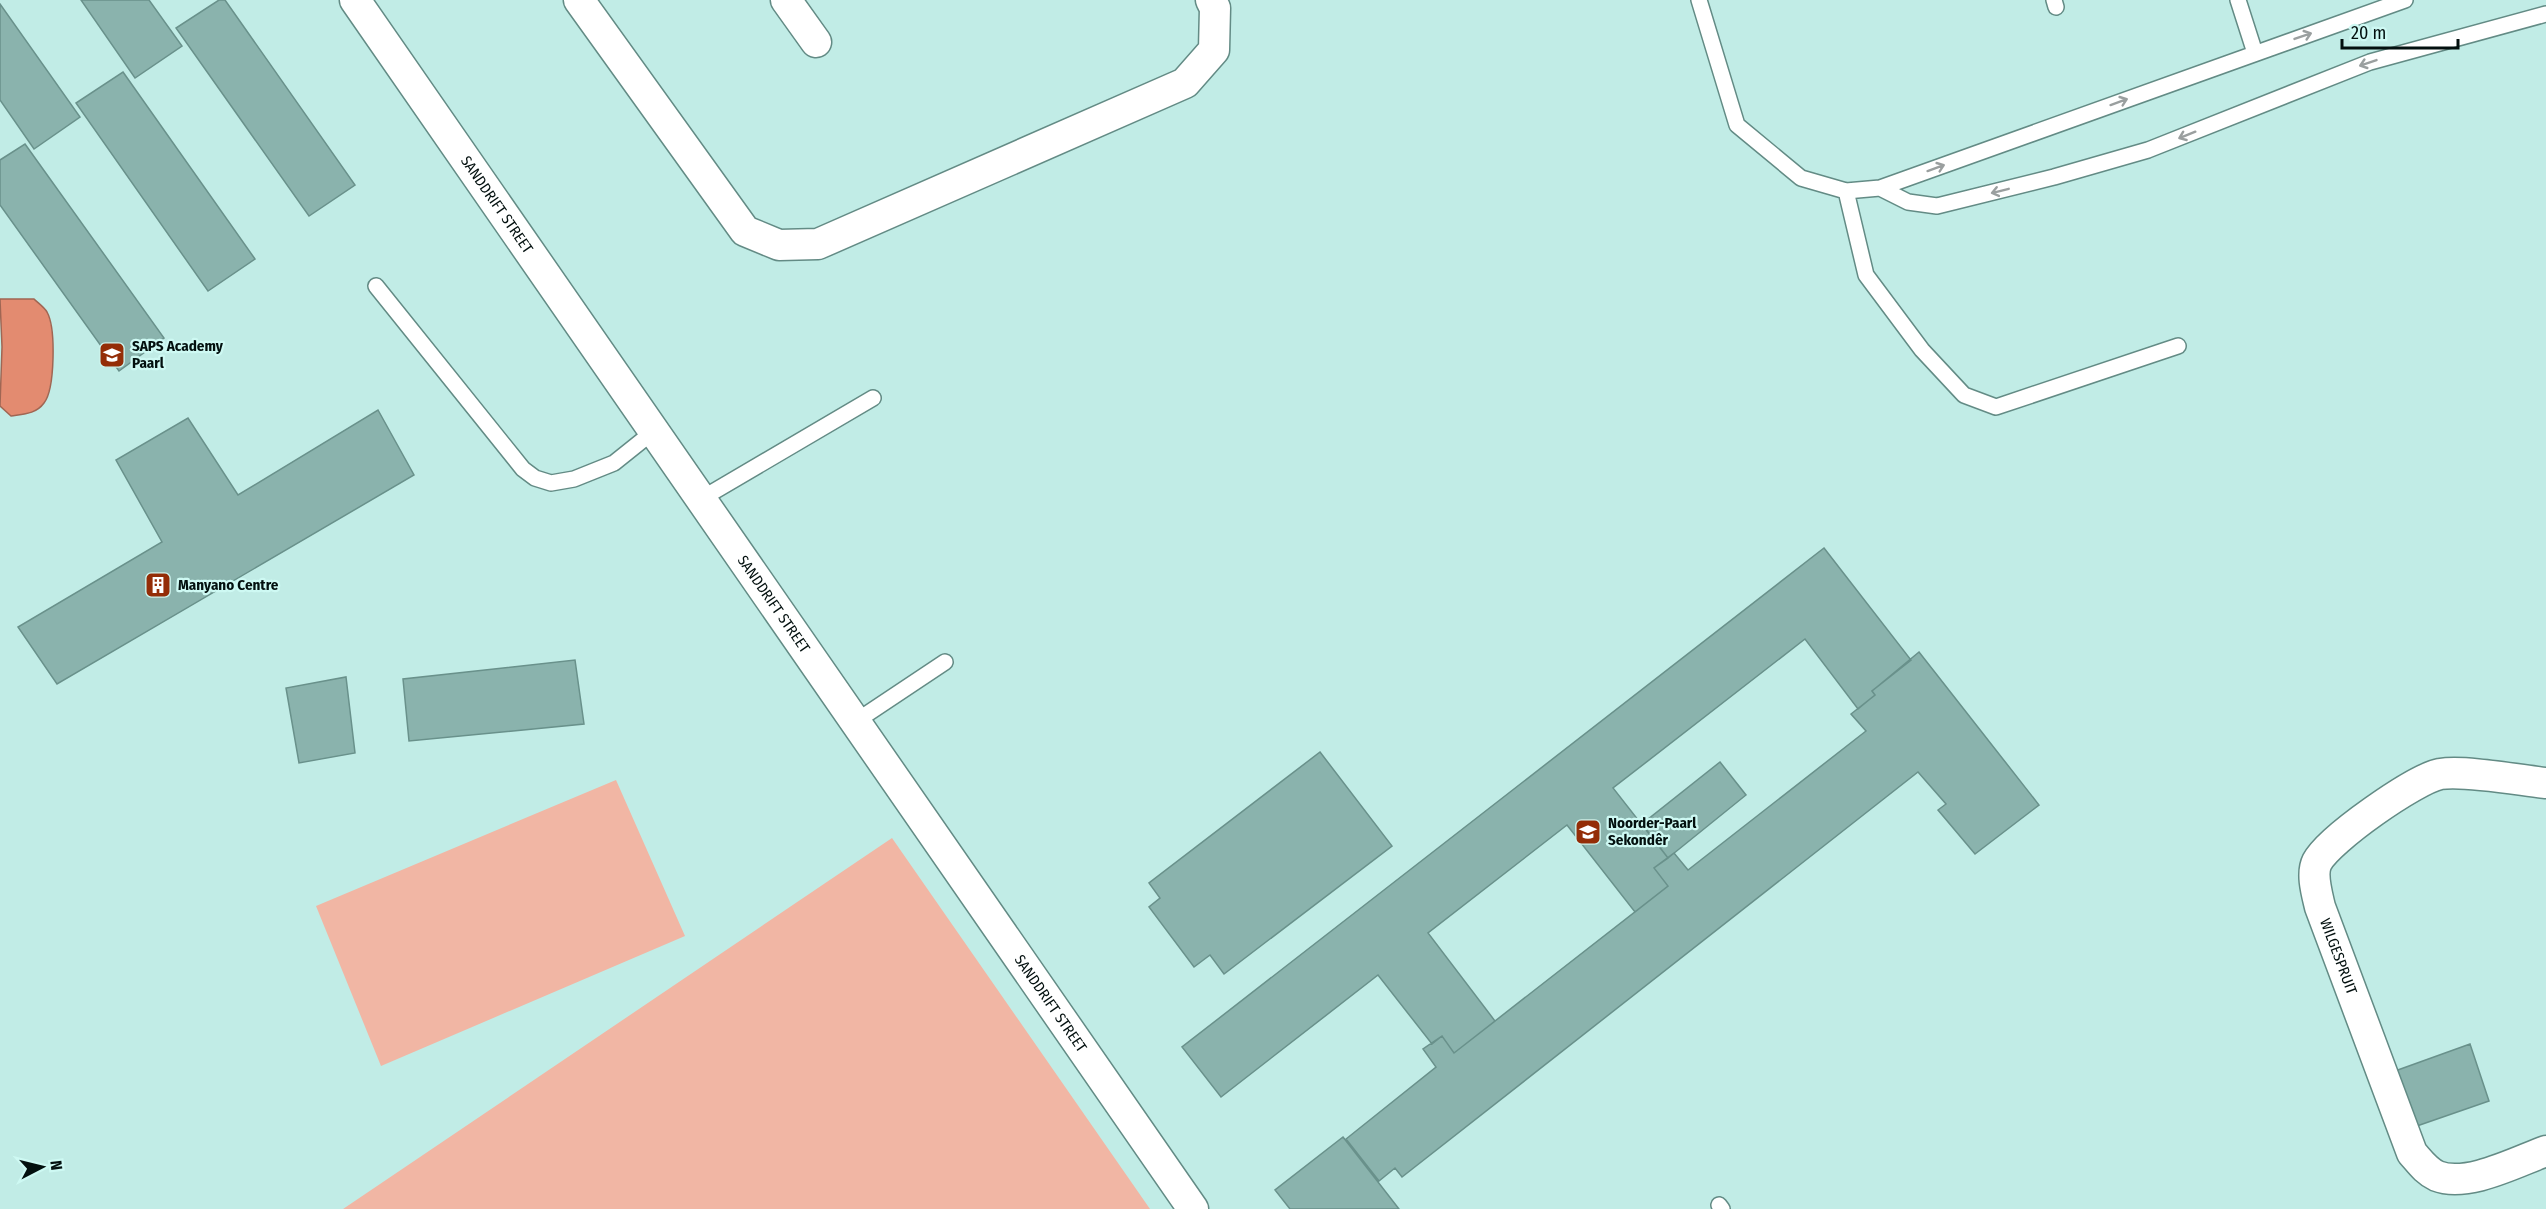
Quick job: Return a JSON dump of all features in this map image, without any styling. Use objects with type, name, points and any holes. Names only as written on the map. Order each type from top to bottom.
[{"type":"street","name":"SANDDRIFT STREET","points":[[355,0],[1193,1209]]},
{"type":"street","points":[[579,0],[745,231],[779,245],[818,244],[1185,83],[1214,50],[1215,8],[1211,0]]},
{"type":"street","points":[[786,0],[816,42]]},
{"type":"street","name":"WILGESPRUIT","points":[[2546,783],[2461,774],[2440,774],[2421,781],[2401,792],[2330,845],[2316,863],[2315,884],[2320,907],[2412,1154],[2425,1169],[2438,1176],[2469,1179],[2546,1151]]},
{"type":"lane","points":[[1699,0],[1737,124],[1801,178],[1846,191],[1881,188],[2405,0]]},
{"type":"lane","points":[[2238,0],[2255,53]]},
{"type":"lane","points":[[1881,188],[1908,202],[1937,206],[2054,177],[2148,150],[2370,62],[2546,14]]},
{"type":"lane","points":[[1846,191],[1866,275],[1922,350],[1965,395],[1996,407],[2178,346]]},
{"type":"lane","points":[[376,286],[523,469],[536,478],[551,483],[574,479],[614,463],[654,430]]},
{"type":"lane","points":[[701,499],[873,398]]},
{"type":"lane","points":[[855,722],[945,662]]},
{"type":"shaded area","points":[[0,299],[34,299],[46,310],[50,320],[53,358],[48,396],[41,407],[25,414],[11,416],[0,406],[2,347]]},
{"type":"shaded area","points":[[616,780],[685,936],[381,1066],[316,906]]},
{"type":"shaded area","points":[[892,838],[1150,1209],[343,1209]]},
{"type":"building","points":[[81,0],[149,0],[182,46],[135,78]]},
{"type":"building","points":[[219,0],[225,0],[355,185],[309,216],[176,28]]},
{"type":"building","points":[[0,4],[80,117],[34,149],[0,100]]},
{"type":"building","points":[[123,72],[255,259],[208,291],[76,103]]},
{"type":"building","points":[[25,144],[164,338],[119,371],[0,205],[0,160]]},
{"type":"building","name":"Manyano Centre","points":[[378,410],[414,475],[57,684],[18,627],[162,542],[116,460],[188,418],[238,495]]},
{"type":"building","points":[[1824,548],[1911,660],[1872,691],[1875,695],[1858,709],[1805,639],[1613,788],[1668,858],[1654,868],[1668,886],[1635,912],[1567,825],[1428,933],[1495,1021],[1454,1053],[1442,1036],[1432,1044],[1378,975],[1221,1097],[1182,1047]]},
{"type":"building","points":[[1919,652],[2039,805],[1975,854],[1938,810],[1946,804],[1918,772],[1402,1177],[1395,1168],[1379,1181],[1346,1139],[1436,1067],[1423,1049],[1442,1036],[1454,1053],[1668,886],[1654,868],[1674,853],[1688,870],[1866,731],[1851,714],[1875,695],[1872,691]]},
{"type":"building","points":[[575,660],[584,724],[409,741],[403,679]]},
{"type":"building","points":[[346,677],[355,753],[299,763],[286,688]]},
{"type":"building","points":[[1320,752],[1392,846],[1224,974],[1210,955],[1194,967],[1149,907],[1160,898],[1149,883]]},
{"type":"building","points":[[1720,762],[1746,795],[1668,858],[1642,824]]},
{"type":"building","points":[[2470,1044],[2489,1101],[2414,1127],[2395,1071]]},
{"type":"building","points":[[1343,1137],[1399,1209],[1290,1209],[1275,1190]]},
{"type":"place","name":"SAPS Academy Paarl","points":[[112,355]]},
{"type":"place","name":"Manyano Centre","points":[[158,585]]},
{"type":"place","name":"Noorder-Paarl Sekondêr","points":[[1588,832]]}]
